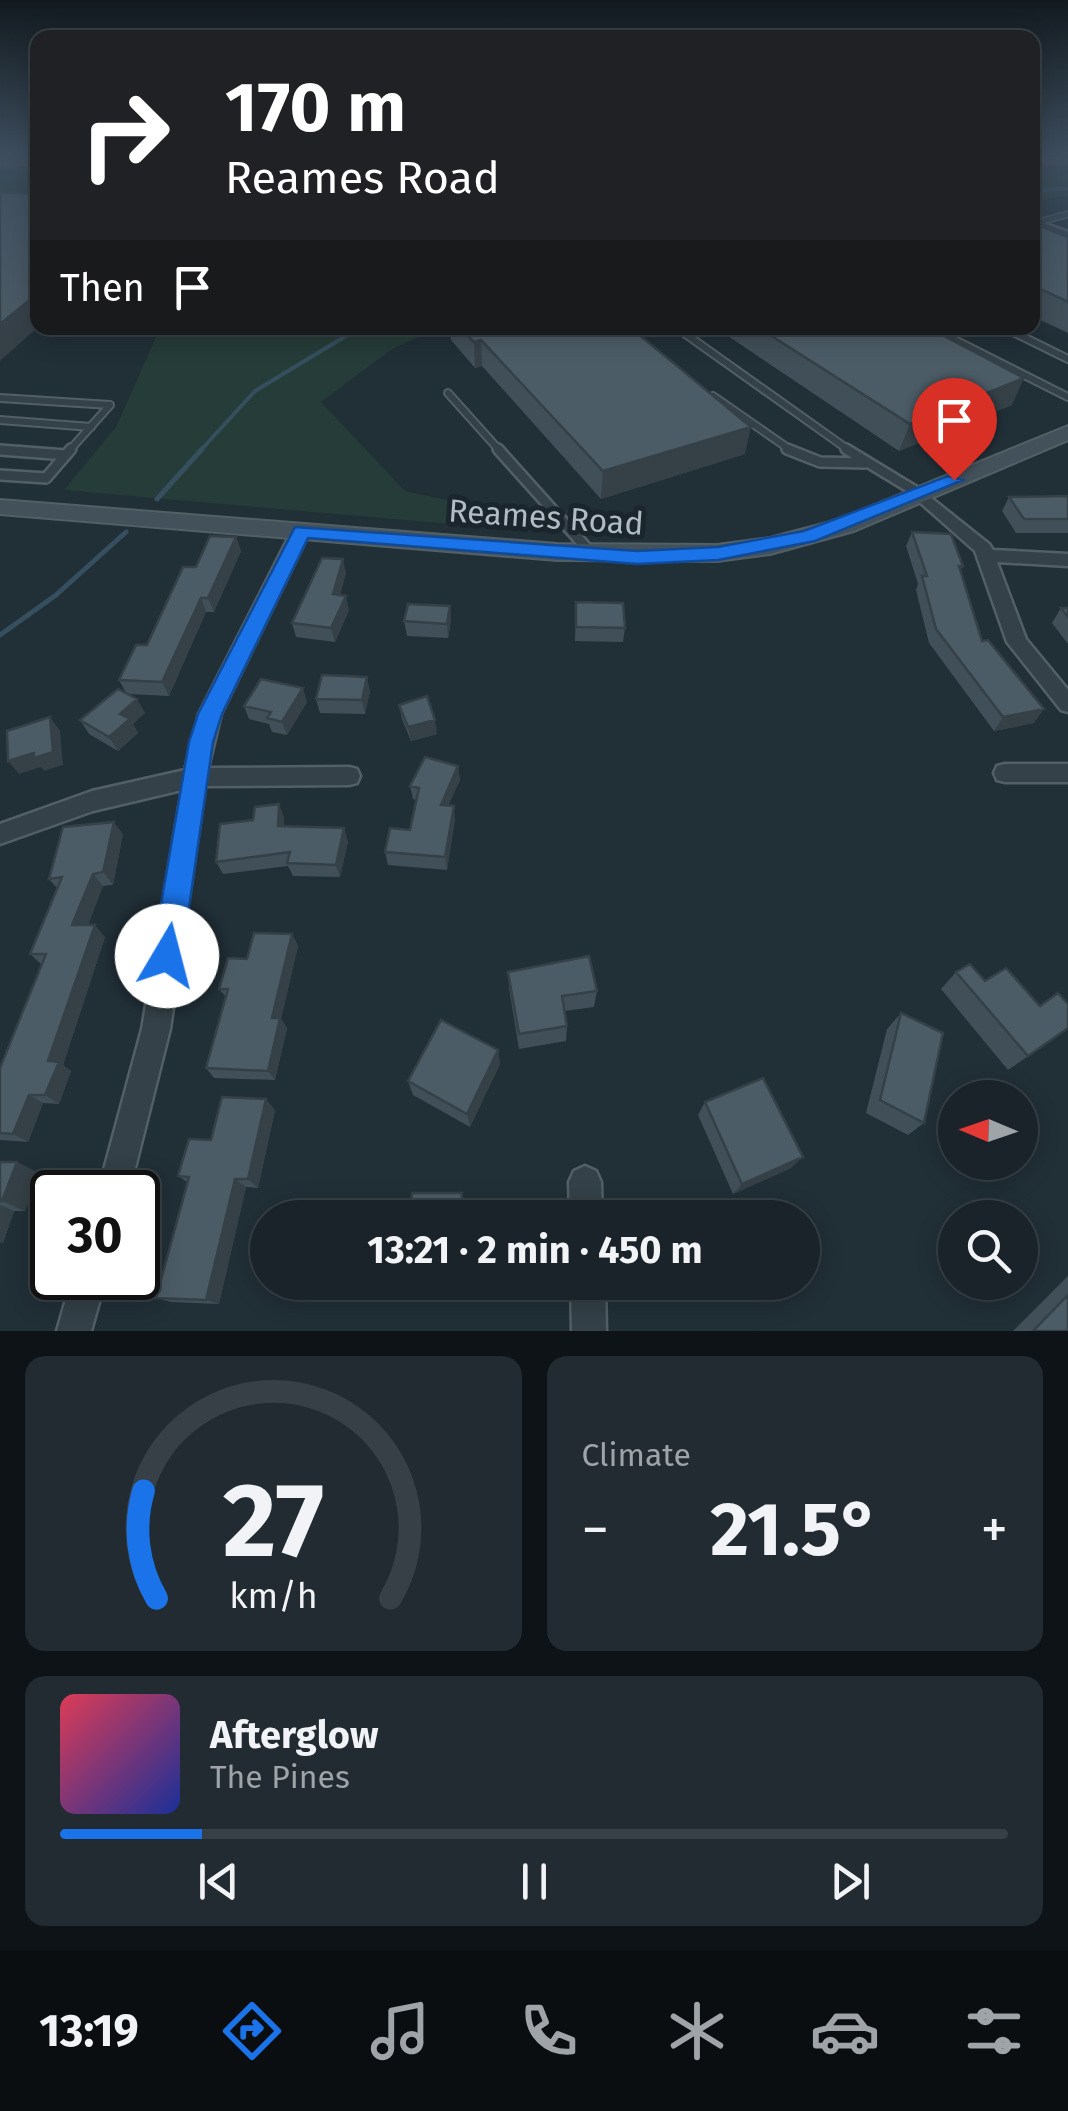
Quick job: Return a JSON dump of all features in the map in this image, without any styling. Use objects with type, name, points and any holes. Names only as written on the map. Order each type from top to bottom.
[{"type":"main road","name":"Reames Road","points":[[0,507],[593,555],[663,557],[770,546],[844,524],[1068,432]]},
{"type":"street","points":[[1040,225],[1068,236]]},
{"type":"street","points":[[920,494],[968,531],[988,556],[1018,642],[1068,704]]},
{"type":"street","points":[[120,1170],[156,1028],[210,714],[302,531]]},
{"type":"street","points":[[988,556],[1068,560]]},
{"type":"street","points":[[1005,773],[1068,773]]},
{"type":"street","points":[[0,834],[105,797],[197,777],[349,776]]},
{"type":"street","points":[[585,1182],[586,1200]]},
{"type":"street","points":[[74,1331],[83,1300]]},
{"type":"street","points":[[588,1300],[589,1331]]},
{"type":"lane","points":[[687,335],[866,463],[920,494]]},
{"type":"lane","points":[[944,335],[1068,397]]},
{"type":"lane","points":[[1019,335],[1068,359]]},
{"type":"lane","points":[[696,383],[806,462],[842,466],[866,463]]},
{"type":"lane","points":[[448,394],[593,555]]},
{"type":"lane","points":[[0,398],[110,405],[46,478],[0,475]]},
{"type":"lane","points":[[0,420],[91,427]]},
{"type":"lane","points":[[0,450],[66,455]]},
{"type":"green space","points":[[157,335],[423,335],[392,349],[321,402],[405,491],[525,517],[540,532],[64,490],[116,427]]},
{"type":"building","points":[[0,216],[30,216],[30,300],[0,324]]},
{"type":"building","points":[[1040,226],[1068,237],[1068,302],[1040,289]]},
{"type":"building","points":[[467,335],[639,335],[751,427],[603,471],[481,340],[474,342]]},
{"type":"building","points":[[770,335],[942,335],[1024,378],[910,424]]},
{"type":"building","points":[[1068,496],[1068,519],[1024,519],[1009,497]]},
{"type":"building","points":[[912,532],[951,534],[982,641],[988,640],[1044,709],[1003,717],[936,629],[922,576],[927,576]]},
{"type":"building","points":[[210,536],[236,537],[208,598],[201,598],[162,682],[119,680],[136,645],[147,645],[183,567],[196,567]]},
{"type":"building","points":[[322,558],[343,559],[333,594],[346,596],[331,628],[292,623]]},
{"type":"building","points":[[576,602],[623,603],[625,628],[576,627]]},
{"type":"building","points":[[408,604],[450,606],[447,624],[404,621]]},
{"type":"building","points":[[322,675],[367,677],[362,700],[316,699]]},
{"type":"building","points":[[261,679],[303,688],[282,722],[267,718],[271,712],[244,706]]},
{"type":"building","points":[[118,689],[137,699],[120,714],[130,719],[109,737],[80,720]]},
{"type":"building","points":[[427,696],[435,720],[408,727],[399,705]]},
{"type":"building","points":[[50,717],[53,752],[8,761],[7,731]]},
{"type":"building","points":[[425,757],[458,766],[441,805],[454,806],[445,857],[385,852],[390,828],[410,830],[419,788],[410,786]]},
{"type":"building","points":[[279,804],[278,826],[344,828],[336,865],[287,863],[290,852],[216,862],[220,824],[253,820],[255,807]]},
{"type":"building","points":[[114,822],[103,872],[93,874],[72,925],[95,925],[48,1061],[59,1062],[45,1095],[29,1095],[13,1134],[0,1133],[0,1068],[46,954],[30,954],[62,877],[49,879],[63,827]]},
{"type":"building","points":[[254,933],[292,934],[272,1018],[280,1018],[268,1071],[206,1068],[228,989],[219,989],[228,958],[247,959]]},
{"type":"building","points":[[589,956],[597,991],[562,996],[567,1026],[519,1034],[508,972]]},
{"type":"building","points":[[970,964],[985,981],[1006,968],[1040,1006],[1058,993],[1068,1004],[1068,1028],[1028,1056],[956,972]]},
{"type":"building","points":[[901,1013],[943,1033],[924,1123],[880,1100]]},
{"type":"building","points":[[441,1020],[498,1050],[467,1114],[408,1081]]},
{"type":"building","points":[[763,1078],[803,1157],[742,1184],[705,1102]]},
{"type":"building","points":[[222,1097],[266,1099],[248,1179],[235,1179],[206,1300],[160,1298],[160,1283],[189,1177],[178,1176],[189,1139],[211,1140]]},
{"type":"building","points":[[0,1162],[17,1162],[2,1201],[0,1201]]},
{"type":"building","points":[[412,1193],[462,1193],[461,1200],[411,1200]]},
{"type":"building","points":[[1068,1295],[1068,1331],[1033,1331]]},
{"type":"waterway","points":[[200,451],[255,391],[347,335]]},
{"type":"waterway","points":[[157,499],[202,449]]},
{"type":"waterway","points":[[0,635],[56,595],[126,532]]},
{"type":"route","points":[[167,956],[201,742],[210,714],[302,531],[637,557],[718,554],[808,536],[954,480]]}]
